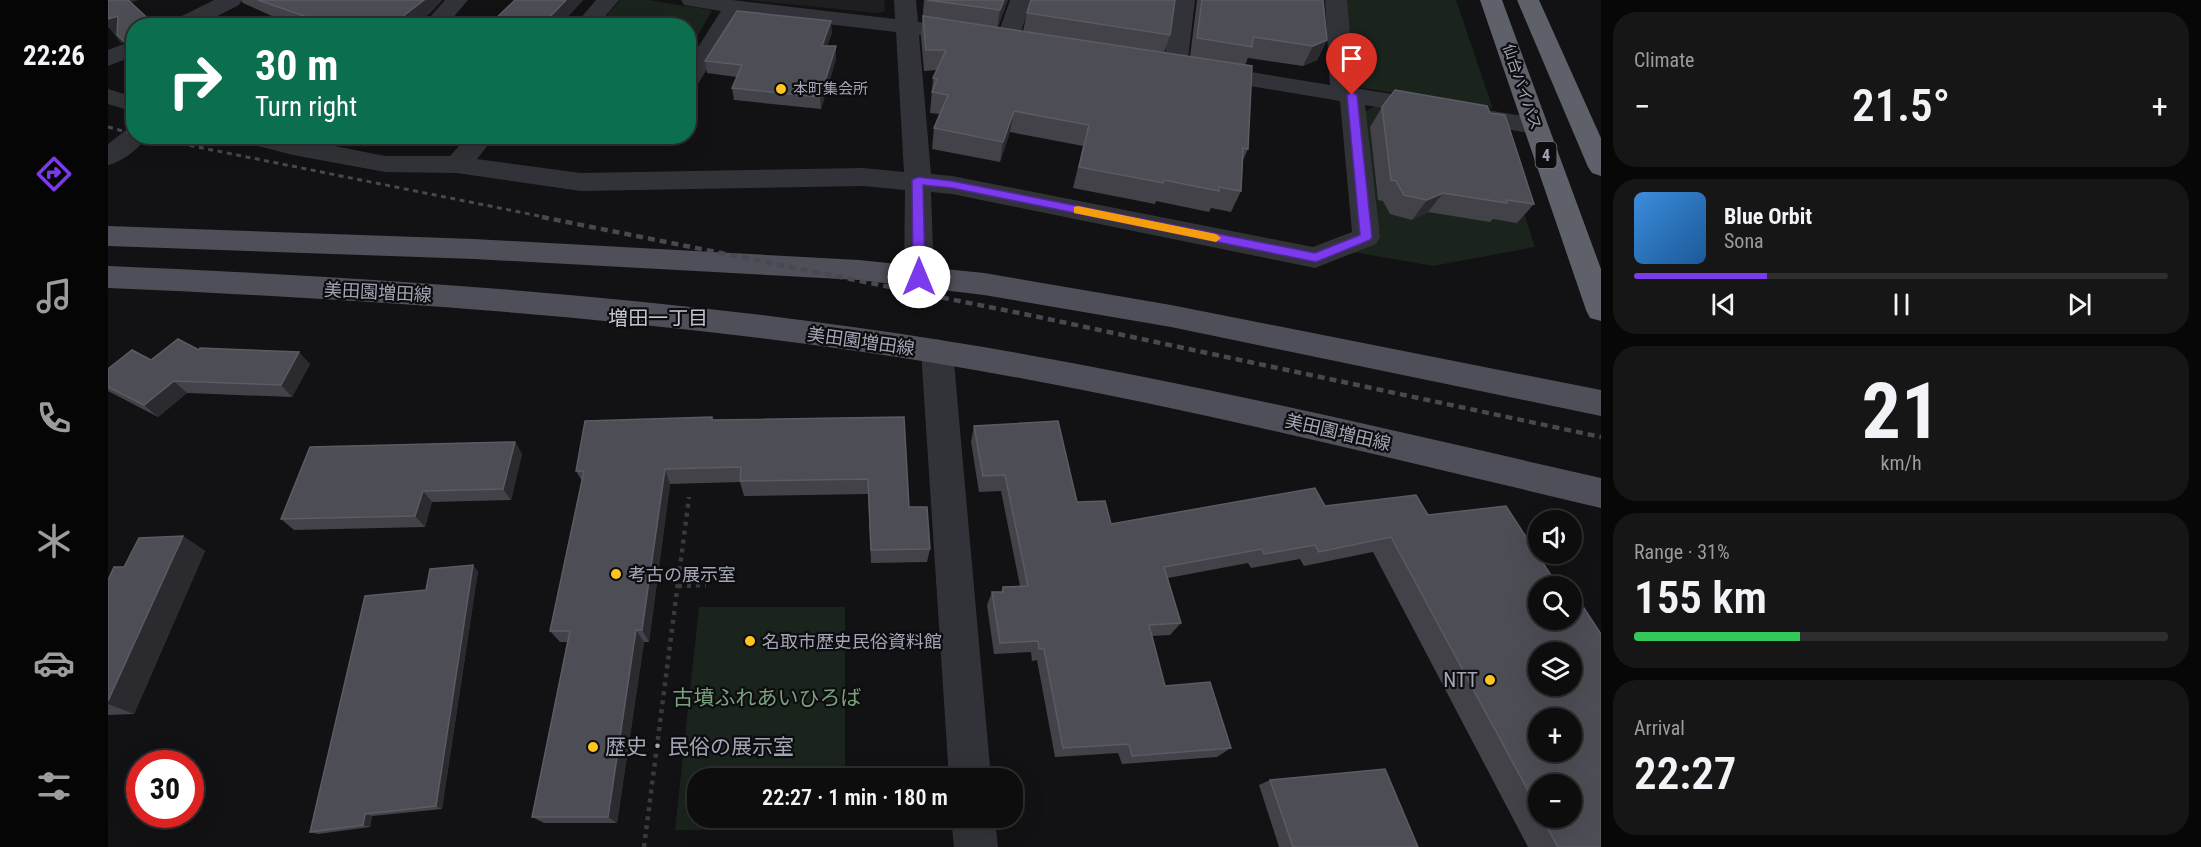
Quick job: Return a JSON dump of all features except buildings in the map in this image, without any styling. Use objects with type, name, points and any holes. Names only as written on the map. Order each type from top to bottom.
[{"type":"highway","name":"仙台バイパス","points":[[1491,0],[1601,310]]},
{"type":"highway","points":[[1528,0],[1601,167]]},
{"type":"main road","points":[[112,236],[486,249],[859,270],[984,284],[1171,316],[1601,404]]},
{"type":"main road","name":"美田園増田線","points":[[109,277],[415,294],[685,317],[938,351],[1103,380],[1261,414],[1601,493]]},
{"type":"street","points":[[194,18],[231,0]]},
{"type":"street","points":[[440,18],[457,0]]},
{"type":"street","points":[[592,18],[608,0]]},
{"type":"street","points":[[693,0],[1018,42],[1021,0]]},
{"type":"street","points":[[905,0],[918,180],[919,277]]},
{"type":"street","points":[[1184,0],[1164,65],[1535,126]]},
{"type":"street","points":[[309,144],[401,165],[457,165],[581,182],[863,177],[918,180],[1316,258],[1366,237],[1336,0]]},
{"type":"street","points":[[696,69],[735,7]]},
{"type":"street","points":[[108,58],[126,50]]},
{"type":"street","points":[[108,96],[126,102]]},
{"type":"street","points":[[108,157],[126,143]]},
{"type":"street","points":[[457,165],[476,144]]},
{"type":"street","points":[[938,351],[969,768]]},
{"type":"street","points":[[974,828],[976,847]]},
{"type":"path","points":[[644,847],[689,497]]},
{"type":"path","points":[[678,586],[706,585]]},
{"type":"shaded area","points":[[747,0],[884,0],[885,11],[877,13]]},
{"type":"green space","points":[[620,0],[648,0],[712,10],[696,39],[696,18],[605,18]]},
{"type":"green space","points":[[1344,0],[1456,0],[1493,109],[1350,84]]},
{"type":"green space","points":[[1378,105],[1495,124],[1535,247],[1433,266],[1353,252],[1361,113]]},
{"type":"green space","name":"古墳ふれあいひろば","points":[[699,607],[845,607],[845,768],[687,768],[687,828],[845,828],[845,830],[675,830]]},
{"type":"railway","points":[[108,127],[126,132]]},
{"type":"railway","points":[[183,144],[549,218]]},
{"type":"railway","points":[[542,217],[1034,316],[1601,437]]},
{"type":"slow traffic","points":[[1078,210],[1216,238]]},
{"type":"place","name":"本町集会所","points":[[781,89]]},
{"type":"place","name":"考古の展示室","points":[[616,574]]},
{"type":"place","name":"名取市歴史民俗資料館","points":[[750,641]]},
{"type":"place","name":"NTT","points":[[1490,680]]},
{"type":"place","name":"歴史・民俗の展示室","points":[[593,747]]},
{"type":"district","name":"増田一丁目","points":[[658,318]]},
{"type":"route","points":[[919,277],[918,180],[1316,258],[1366,237],[1352,95]]}]
